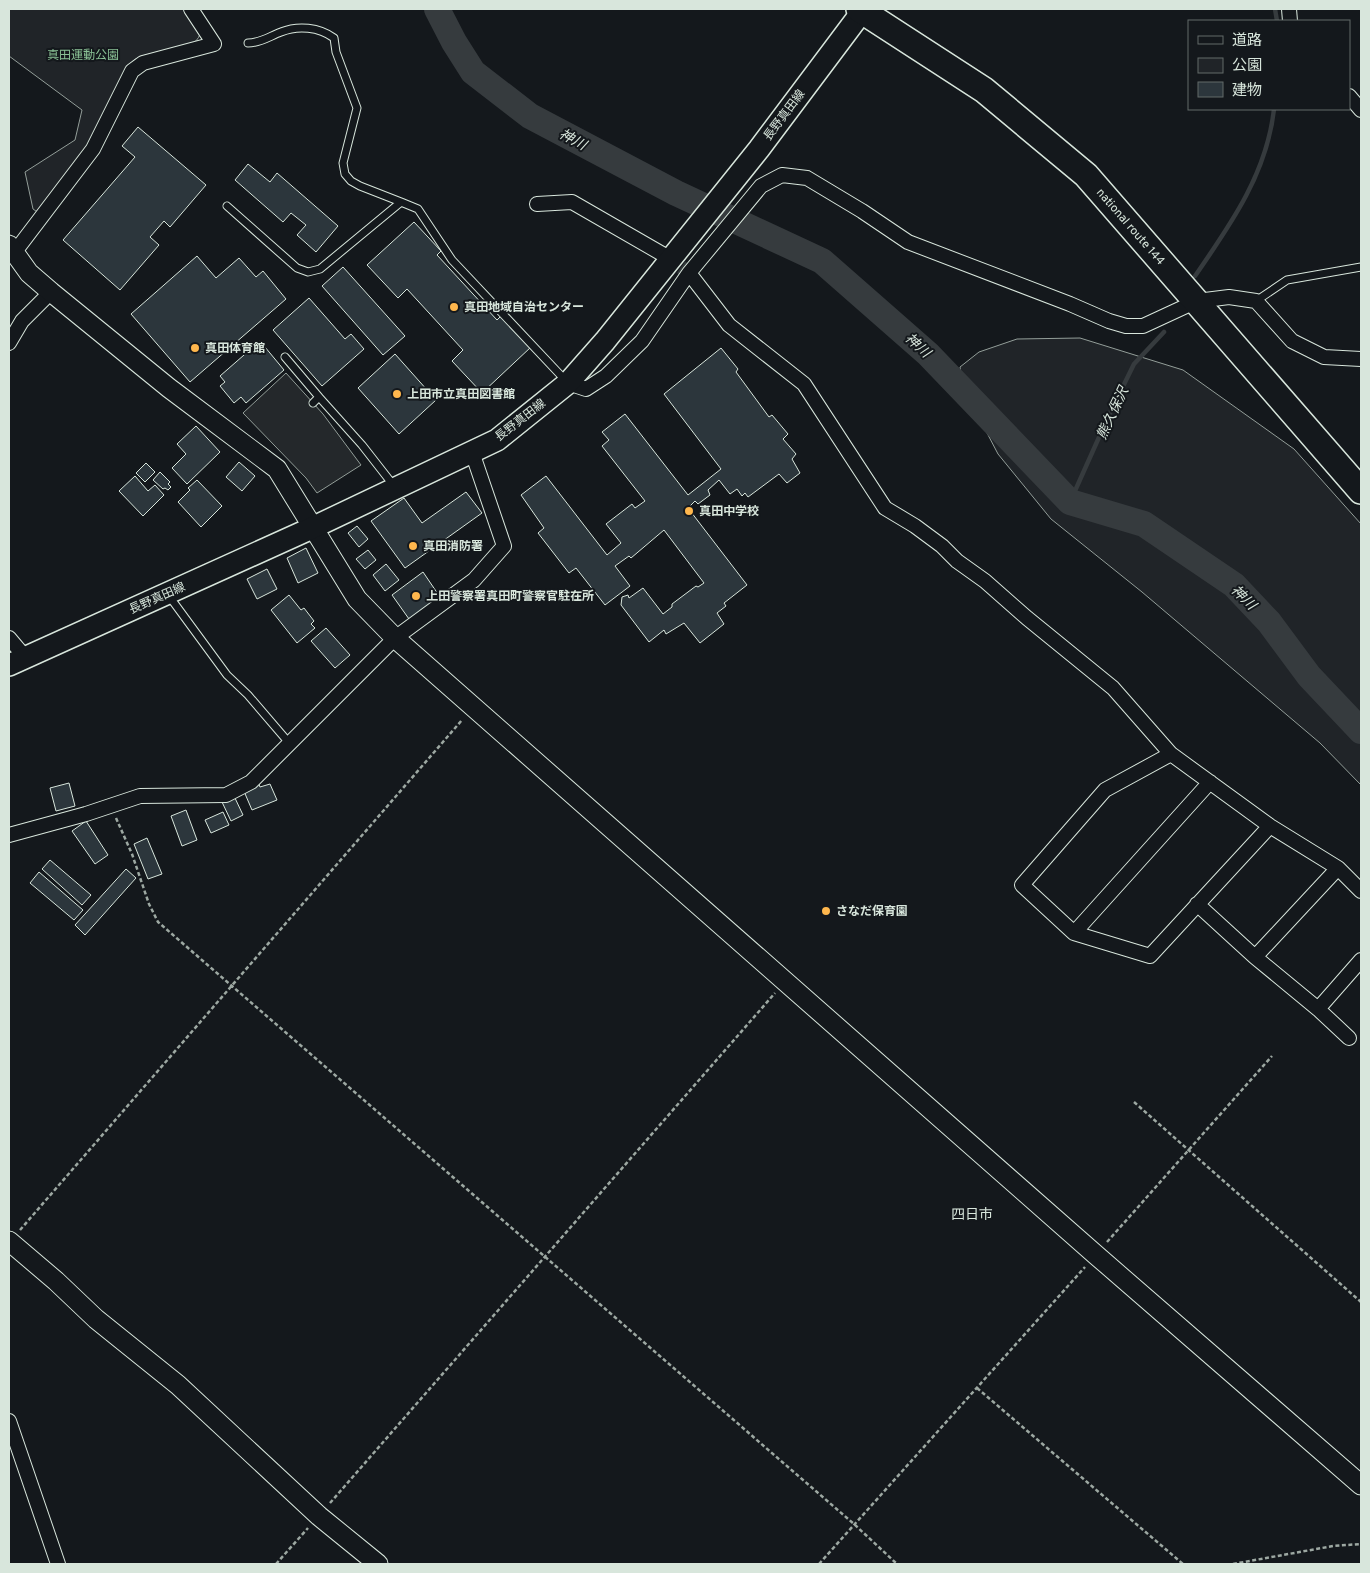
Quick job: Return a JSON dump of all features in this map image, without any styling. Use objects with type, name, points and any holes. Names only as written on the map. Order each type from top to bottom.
[{"type":"highway","name":"national route 144","points":[[861,10],[984,90],[1086,175],[1361,491]]},
{"type":"main road","name":"長野真田線","points":[[17,661],[312,528],[497,440],[568,383],[605,341],[669,255],[759,149],[861,10]]},
{"type":"street","points":[[191,9],[214,44],[143,63],[132,71],[93,149],[11,249],[29,273],[169,388],[277,468],[357,599],[395,638],[1096,1255],[1361,1485]]},
{"type":"street","points":[[1350,97],[1361,110]]},
{"type":"street","points":[[568,383],[586,389],[606,376],[622,361],[642,341],[689,273],[703,259],[761,186],[782,175],[807,178],[862,211],[908,242],[1070,304],[1109,321],[1126,326],[1143,326],[1197,302],[1228,297],[1256,301],[1292,340],[1324,357],[1361,359]]},
{"type":"street","points":[[537,204],[572,202],[669,255]]},
{"type":"street","points":[[689,273],[729,325],[804,384],[885,508],[915,526],[942,546],[957,561],[985,581],[1113,688],[1171,754],[1270,826],[1338,868],[1361,891]]},
{"type":"street","points":[[9,343],[22,321],[51,292]]},
{"type":"street","points":[[9,835],[107,808],[140,796],[226,795],[251,782],[395,638],[474,580],[504,546],[472,452]]},
{"type":"street","points":[[9,638],[17,661]]},
{"type":"street","points":[[1171,754],[1105,790],[1022,885],[1074,933],[1150,956],[1270,826]]},
{"type":"street","points":[[1074,933],[1210,782]]},
{"type":"street","points":[[1256,957],[1338,868]]},
{"type":"street","points":[[1197,904],[1349,1038]]},
{"type":"street","points":[[1318,1009],[1361,960]]},
{"type":"street","points":[[9,1242],[56,1281],[96,1319],[178,1385],[319,1516],[378,1564]]},
{"type":"street","points":[[9,1421],[58,1564]]},
{"type":"lane","points":[[248,42],[259,42],[284,30],[298,28],[326,32],[334,38],[336,52],[357,108],[343,163],[345,174],[351,181],[360,186],[418,209],[452,260],[568,383]]},
{"type":"lane","points":[[227,206],[297,268],[308,272],[320,269],[401,202]]},
{"type":"lane","points":[[1256,301],[1287,280],[1361,267]]},
{"type":"lane","points":[[285,357],[318,397],[362,445],[396,488]]},
{"type":"lane","points":[[312,403],[318,397]]},
{"type":"lane","points":[[167,593],[227,675],[248,695],[290,744]]},
{"type":"path","points":[[9,1242],[473,707]]},
{"type":"path","points":[[107,808],[118,821],[132,854],[148,904],[158,922],[854,1524],[897,1564]]},
{"type":"path","points":[[276,1564],[785,981]]},
{"type":"path","points":[[819,1564],[1272,1056]]},
{"type":"path","points":[[1134,1102],[1361,1302]]},
{"type":"path","points":[[976,1388],[1183,1564]]},
{"type":"path","points":[[1233,1564],[1333,1546],[1361,1544]]},
{"type":"green space","name":"真田運動公園","points":[[9,9],[185,9],[200,34],[196,41],[190,45],[141,56],[132,62],[88,147],[40,214],[33,209],[25,172],[75,140],[82,110],[9,56]]},
{"type":"green space","points":[[1080,338],[1183,370],[1294,449],[1361,524],[1361,785],[1320,743],[1142,592],[1051,519],[998,454],[963,387],[960,367],[979,352],[1017,339]]},
{"type":"shaded area","points":[[286,373],[323,414],[361,465],[317,493],[306,478],[243,413]]},
{"type":"building","points":[[138,127],[206,185],[170,227],[164,221],[150,237],[159,245],[120,290],[63,240],[135,157],[122,146]]},
{"type":"building","points":[[248,164],[270,182],[277,173],[338,226],[316,252],[297,235],[306,225],[291,213],[283,222],[235,180]]},
{"type":"building","name":"真田地域自治センター","points":[[414,222],[441,251],[437,255],[497,320],[502,315],[531,347],[482,393],[452,361],[463,350],[407,289],[398,298],[367,265]]},
{"type":"building","name":"真田体育館","points":[[197,256],[216,278],[239,258],[256,277],[263,271],[286,299],[190,382],[131,314]]},
{"type":"building","points":[[343,267],[405,336],[383,355],[322,286]]},
{"type":"building","points":[[309,298],[345,339],[351,334],[364,349],[322,386],[273,330]]},
{"type":"building","points":[[260,341],[284,370],[246,403],[241,397],[234,403],[220,386],[225,382],[220,376]]},
{"type":"building","points":[[721,348],[738,369],[736,372],[769,417],[772,415],[788,434],[783,439],[796,454],[792,459],[800,473],[787,483],[779,474],[748,497],[745,493],[742,496],[737,489],[730,494],[719,480],[708,490],[710,495],[698,504],[695,501],[688,508],[747,585],[724,603],[726,606],[717,613],[724,624],[700,643],[684,623],[666,634],[664,630],[649,642],[621,605],[622,597],[628,595],[629,598],[643,588],[663,614],[672,607],[672,604],[696,586],[698,587],[704,583],[664,530],[631,558],[629,556],[615,566],[630,586],[605,605],[576,568],[569,573],[538,533],[544,528],[521,495],[546,476],[607,555],[621,543],[606,524],[632,504],[635,508],[645,501],[602,446],[609,440],[602,432],[625,414],[688,495],[721,469],[664,394]]},
{"type":"building","name":"上田市立真田図書館","points":[[395,354],[436,400],[399,434],[358,388]]},
{"type":"building","points":[[196,426],[220,452],[187,484],[172,468],[186,454],[177,444]]},
{"type":"building","points":[[239,462],[255,476],[242,491],[226,477]]},
{"type":"building","points":[[146,463],[155,472],[145,482],[136,473]]},
{"type":"building","points":[[160,472],[170,482],[168,484],[171,487],[168,490],[163,489],[153,480]]},
{"type":"building","points":[[135,476],[148,491],[155,485],[164,495],[143,516],[119,491]]},
{"type":"building","points":[[197,480],[222,506],[201,527],[178,502],[190,490],[188,488]]},
{"type":"building","name":"真田消防署","points":[[466,492],[482,513],[405,568],[371,521],[404,498],[422,523]]},
{"type":"building","points":[[357,526],[368,539],[359,547],[348,533]]},
{"type":"building","points":[[306,548],[318,573],[298,583],[287,558]]},
{"type":"building","points":[[368,550],[376,560],[365,569],[356,559]]},
{"type":"building","points":[[386,564],[399,580],[385,591],[373,575]]},
{"type":"building","points":[[267,569],[277,589],[257,599],[247,579]]},
{"type":"building","name":"上田警察署真田町警察官駐在所","points":[[423,572],[440,597],[409,619],[392,595]]},
{"type":"building","points":[[289,595],[301,610],[304,608],[314,621],[311,624],[315,628],[297,643],[271,610]]},
{"type":"building","points":[[326,628],[350,655],[335,668],[311,641]]},
{"type":"building","points":[[258,782],[260,787],[270,784],[277,800],[252,810],[243,789]]},
{"type":"building","points":[[69,783],[75,806],[56,811],[50,788]]},
{"type":"building","points":[[234,796],[243,815],[231,821],[222,802]]},
{"type":"building","points":[[186,810],[197,840],[182,846],[171,816]]},
{"type":"building","points":[[223,812],[229,825],[211,833],[205,820]]},
{"type":"building","points":[[86,821],[108,855],[95,864],[72,831]]},
{"type":"building","points":[[147,838],[162,874],[148,879],[134,844]]},
{"type":"building","points":[[50,860],[91,895],[82,905],[42,869]]},
{"type":"building","points":[[126,869],[136,878],[85,935],[75,925]]},
{"type":"building","points":[[39,872],[83,910],[74,920],[30,883]]},
{"type":"waterway","name":"神川","points":[[437,9],[454,42],[473,72],[530,116],[676,193],[822,261],[928,354],[1070,502],[1144,524],[1234,585],[1269,622],[1309,676],[1361,731]]},
{"type":"waterway","name":"熊久保沢","points":[[1275,9],[1277,20]]},
{"type":"waterway","name":"熊久保沢","points":[[1195,276],[1222,237],[1255,176],[1264,155],[1274,110]]},
{"type":"waterway","name":"熊久保沢","points":[[1070,502],[1134,364],[1164,332]]},
{"type":"tunnel","points":[[664,255],[689,273]]},
{"type":"place","name":"真田地域自治センター","points":[[454,307]]},
{"type":"place","name":"真田体育館","points":[[195,348]]},
{"type":"place","name":"上田市立真田図書館","points":[[397,394]]},
{"type":"place","name":"真田中学校","points":[[689,511]]},
{"type":"place","name":"真田消防署","points":[[413,546]]},
{"type":"place","name":"上田警察署真田町警察官駐在所","points":[[416,596]]},
{"type":"place","name":"さなだ保育園","points":[[826,911]]},
{"type":"district","name":"四日市","points":[[972,1214]]}]
